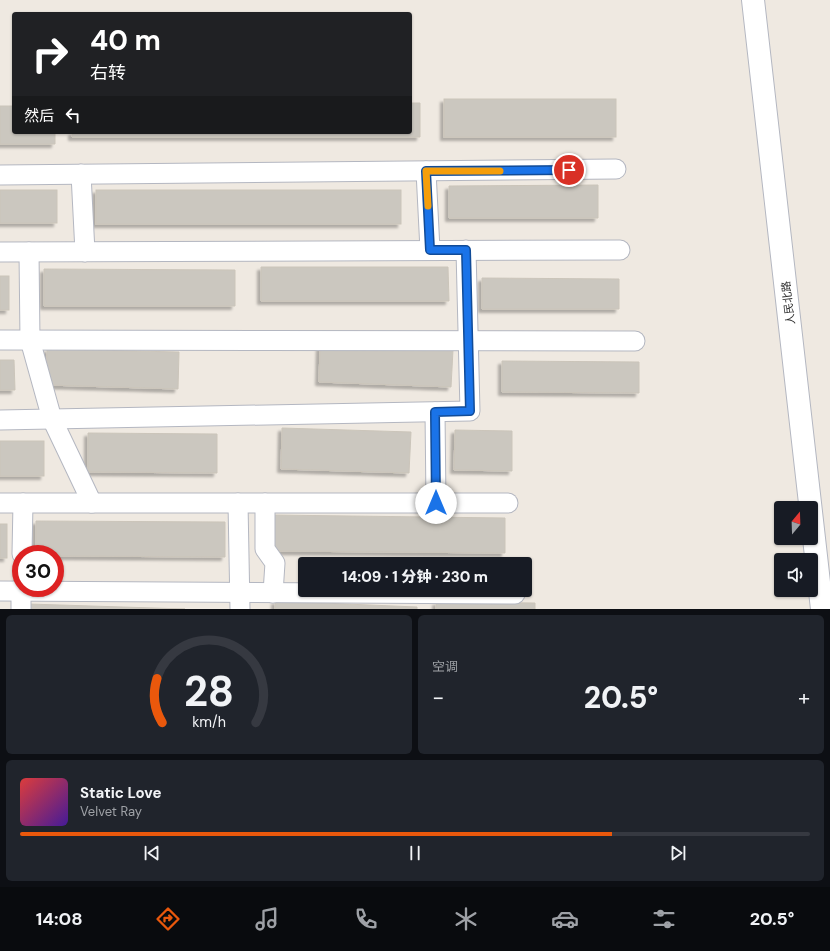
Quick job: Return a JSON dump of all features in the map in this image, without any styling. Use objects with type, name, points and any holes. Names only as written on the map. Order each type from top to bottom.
[{"type":"main road","name":"人民北路","points":[[753,0],[823,608]]},
{"type":"street","points":[[0,175],[616,170]]},
{"type":"street","points":[[426,171],[430,250]]},
{"type":"street","points":[[81,174],[86,252]]},
{"type":"street","points":[[0,420],[470,411],[466,250]]},
{"type":"street","points":[[0,252],[620,250]]},
{"type":"street","points":[[29,252],[30,340],[52,419],[92,503]]},
{"type":"street","points":[[0,340],[635,341]]},
{"type":"street","points":[[435,412],[436,503]]},
{"type":"street","points":[[0,503],[508,503]]},
{"type":"street","points":[[22,545],[23,503]]},
{"type":"street","points":[[238,503],[239,601]]},
{"type":"street","points":[[265,503],[265,549],[275,563],[269,598]]},
{"type":"street","points":[[0,591],[12,594]]},
{"type":"street","points":[[64,597],[239,601],[269,598],[331,597]]},
{"type":"building","points":[[444,99],[616,99],[616,137],[444,137]]},
{"type":"building","points":[[412,103],[420,103],[420,137],[72,137],[72,134],[412,134]]},
{"type":"building","points":[[0,106],[12,106],[12,134],[55,134],[55,144],[0,144]]},
{"type":"building","points":[[598,185],[598,218],[449,218],[449,186]]},
{"type":"building","points":[[0,190],[57,190],[57,223],[0,223]]},
{"type":"building","points":[[96,190],[401,190],[401,224],[96,224]]},
{"type":"building","points":[[261,267],[448,267],[449,301],[261,301]]},
{"type":"building","points":[[44,269],[235,270],[235,306],[44,306]]},
{"type":"building","points":[[0,276],[9,276],[9,310],[0,310]]},
{"type":"building","points":[[482,278],[619,279],[619,309],[482,309]]},
{"type":"building","points":[[320,346],[453,350],[451,387],[319,382]]},
{"type":"building","points":[[47,349],[179,352],[178,389],[46,385]]},
{"type":"building","points":[[0,360],[14,360],[15,390],[0,390]]},
{"type":"building","points":[[502,361],[639,362],[639,393],[502,392]]},
{"type":"building","points":[[282,428],[411,432],[409,473],[281,469]]},
{"type":"building","points":[[455,430],[512,431],[512,471],[454,470]]},
{"type":"building","points":[[88,433],[217,434],[217,473],[88,472]]},
{"type":"building","points":[[0,441],[44,441],[44,476],[0,476]]},
{"type":"building","points":[[273,515],[505,518],[505,553],[272,551]]},
{"type":"building","points":[[36,521],[225,522],[225,557],[64,556],[64,545],[36,545]]},
{"type":"building","points":[[0,524],[7,524],[7,558],[0,558]]},
{"type":"building","points":[[275,601],[417,607],[417,609],[275,609]]},
{"type":"building","points":[[436,602],[535,603],[535,609],[436,609]]},
{"type":"building","points":[[29,604],[185,609],[29,609]]},
{"type":"slow traffic","points":[[428,206],[426,171],[500,171]]},
{"type":"route","points":[[436,503],[435,412],[470,411],[466,250],[430,250],[426,171],[569,170]]}]
